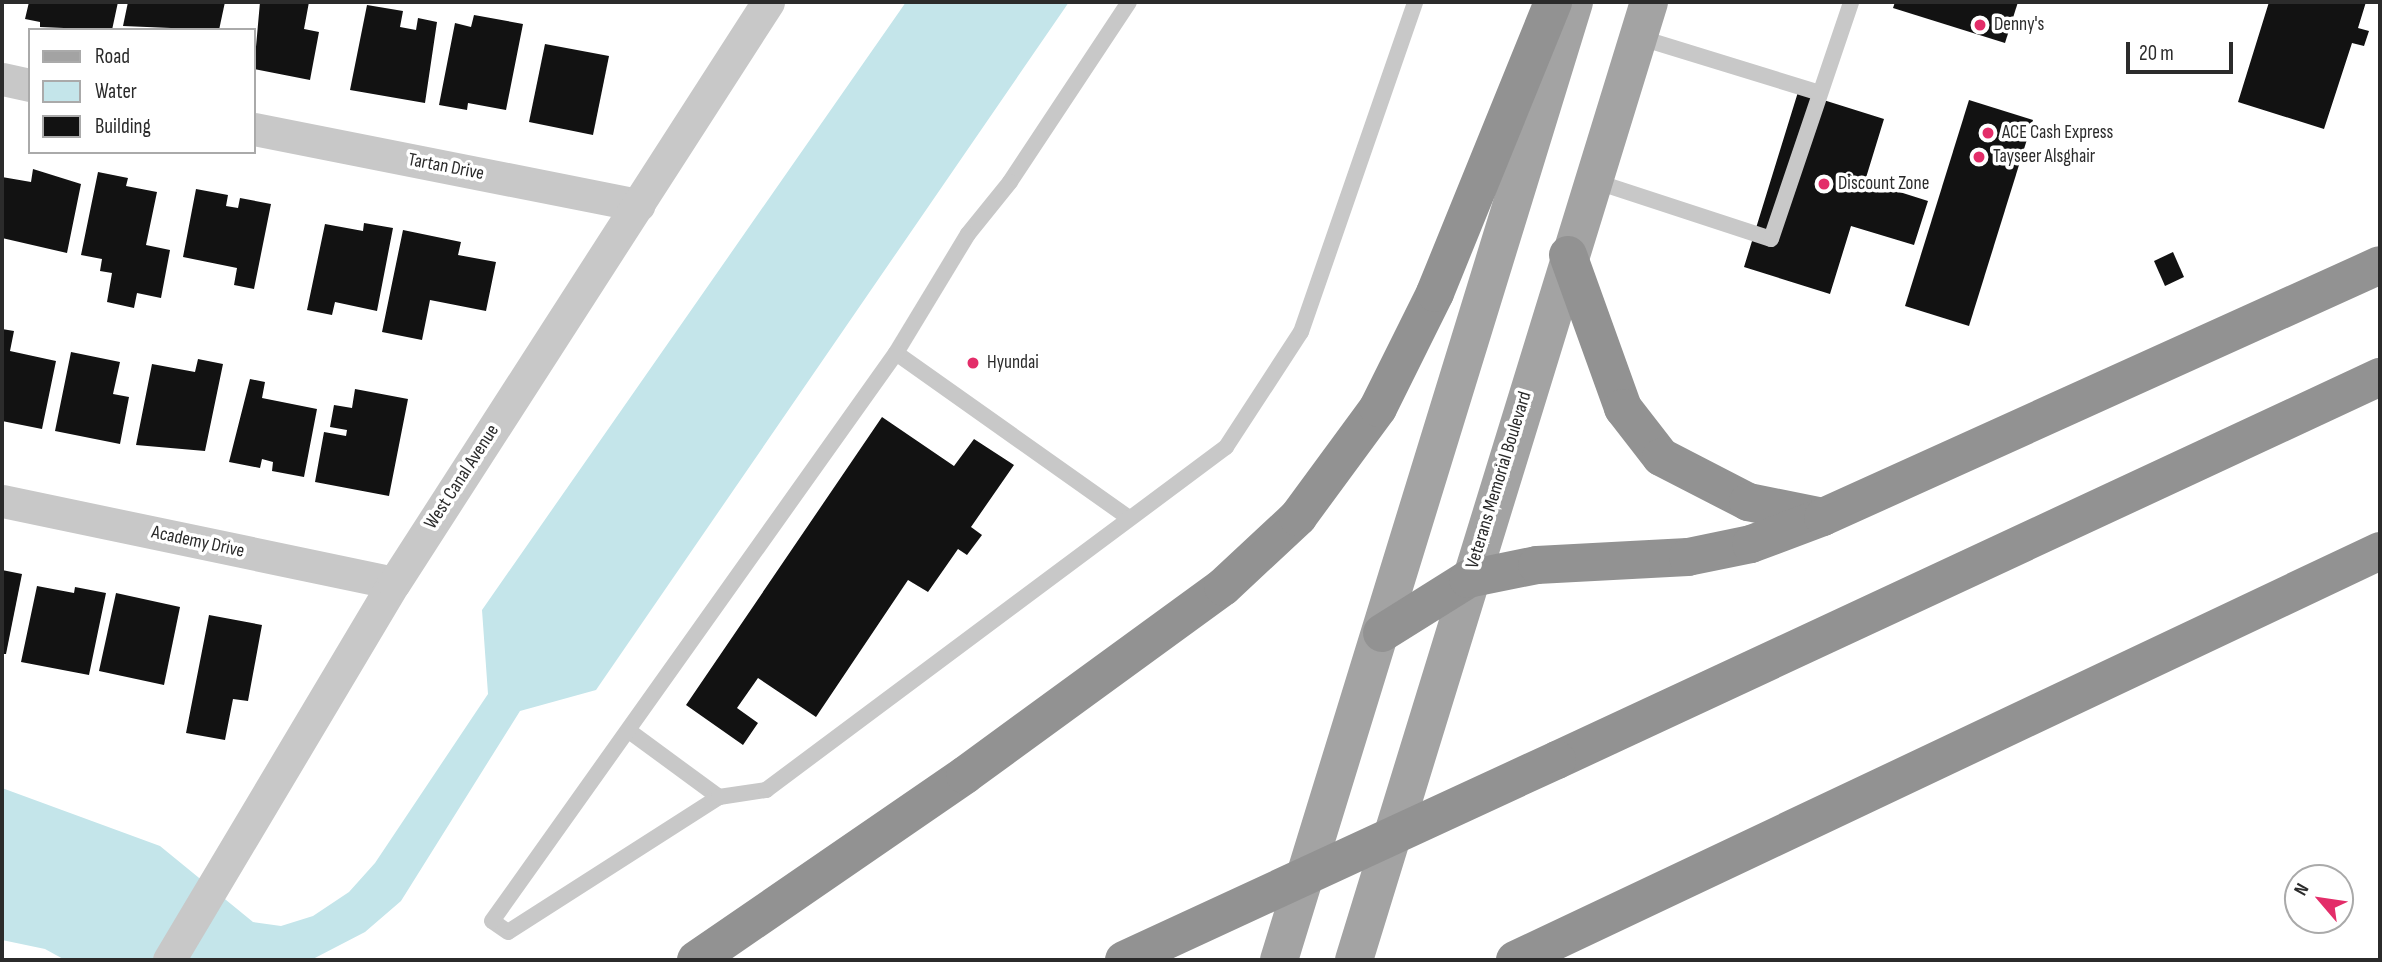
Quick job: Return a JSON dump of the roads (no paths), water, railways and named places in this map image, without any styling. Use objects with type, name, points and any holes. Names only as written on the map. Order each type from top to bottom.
[{"type":"highway","points":[[696,960],[965,775],[1223,587],[1298,517],[1378,408],[1435,293],[1553,2]]},
{"type":"highway","points":[[1568,255],[1623,408],[1661,457],[1748,502],[1823,517]]},
{"type":"highway","points":[[1382,633],[1468,579],[1536,565],[1688,557],[1751,544],[1823,517],[2380,265]]},
{"type":"highway","points":[[1124,960],[2380,377]]},
{"type":"highway","points":[[1516,960],[2380,551]]},
{"type":"main road","points":[[1279,960],[1382,633],[1574,2]]},
{"type":"main road","name":"Veterans Memorial Boulevard","points":[[1354,960],[1468,579],[1644,19]]},
{"type":"street","name":"West Canal Avenue","points":[[169,960],[273,780],[394,583],[768,2]]},
{"type":"street","points":[[2,79],[28,85]]},
{"type":"street","name":"Tartan Drive","points":[[256,129],[639,205]]},
{"type":"street","name":"Academy Drive","points":[[2,501],[394,583]]},
{"type":"lane","points":[[1129,2],[1010,182],[968,234],[896,353],[492,921],[508,932],[719,797],[766,790],[1226,447],[1301,332],[1415,2]]},
{"type":"lane","points":[[1591,181],[1771,239],[1851,2]]},
{"type":"lane","points":[[1644,19],[1820,93]]},
{"type":"lane","points":[[896,353],[1129,518]]},
{"type":"lane","points":[[629,732],[719,797]]},
{"type":"water","points":[[906,2],[1069,2],[596,690],[520,711],[401,901],[365,932],[311,960],[65,960],[45,949],[2,940],[2,788],[160,846],[253,922],[281,926],[313,916],[349,892],[375,863],[488,694],[482,610]]},
{"type":"place","name":"Denny's","points":[[1980,25]]},
{"type":"place","name":"ACE Cash Express","points":[[1988,133]]},
{"type":"place","name":"Tayseer Alsghair","points":[[1979,157]]},
{"type":"place","name":"Discount Zone","points":[[1824,184]]},
{"type":"place","name":"Hyundai","points":[[973,363]]}]
